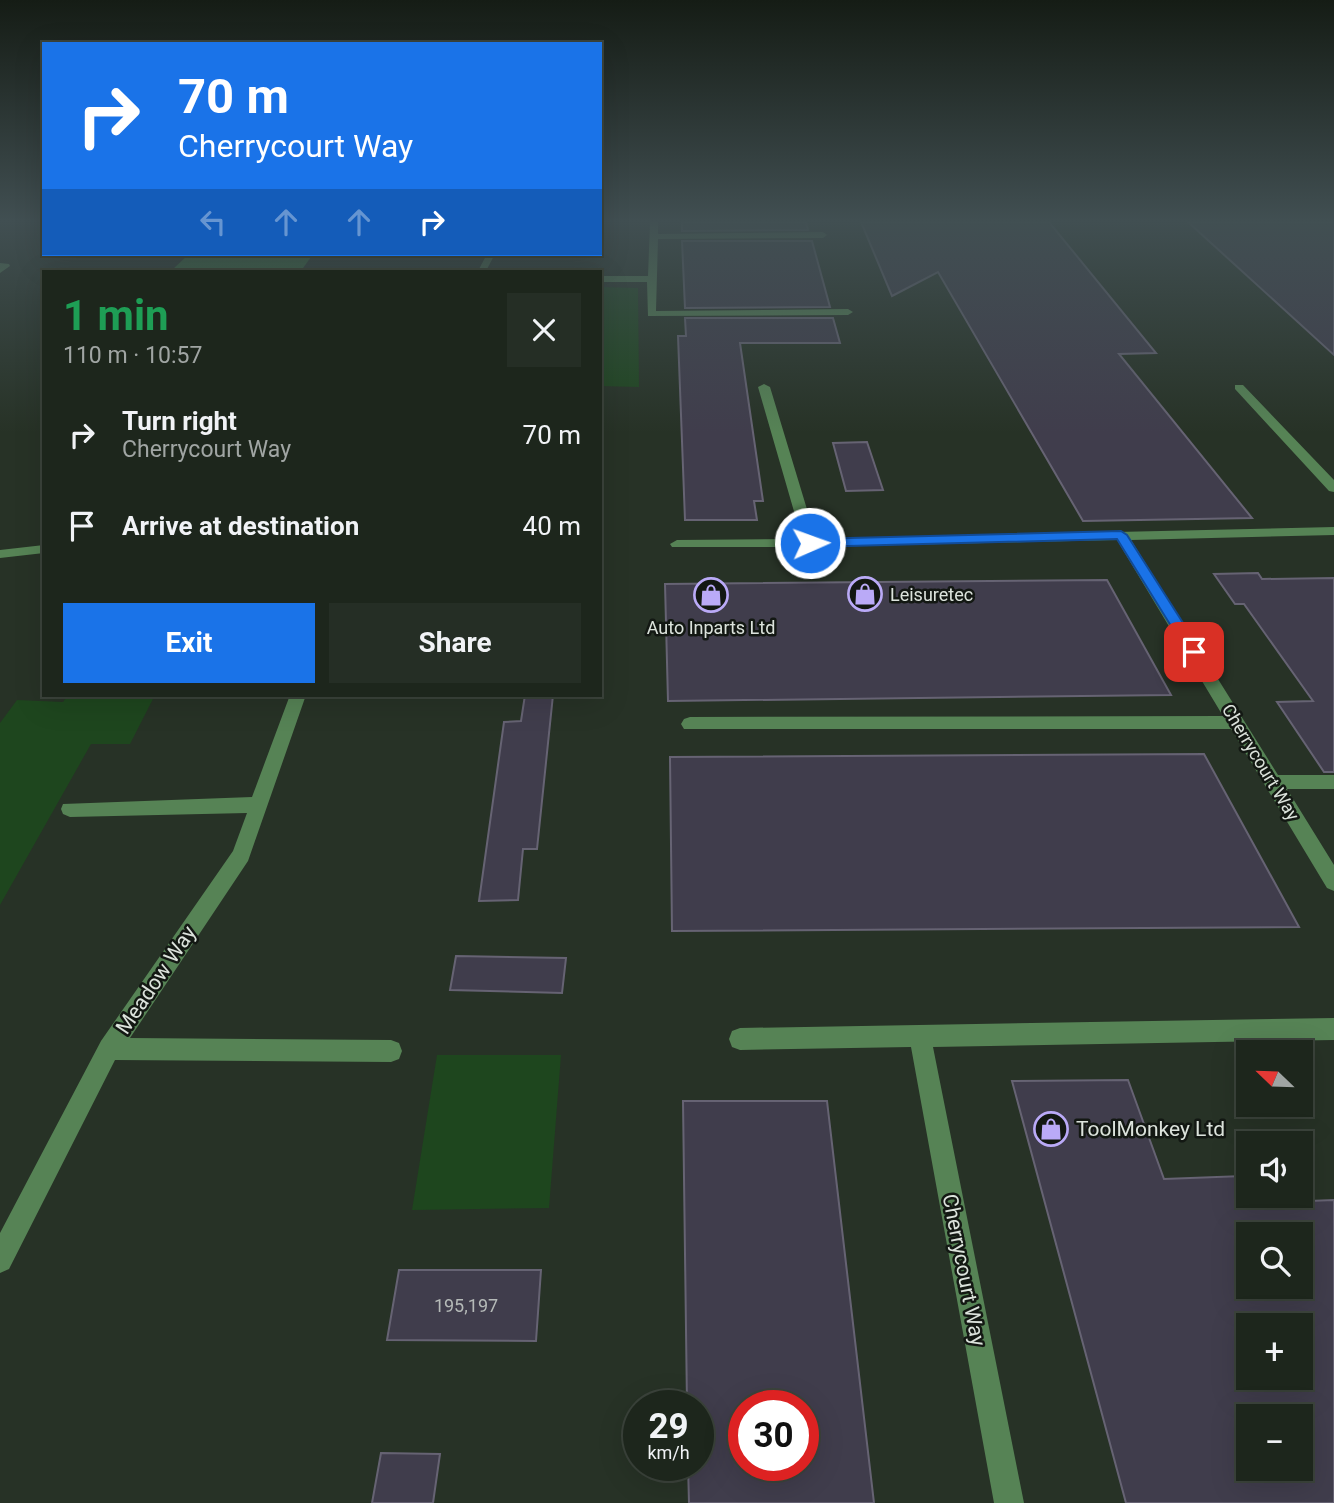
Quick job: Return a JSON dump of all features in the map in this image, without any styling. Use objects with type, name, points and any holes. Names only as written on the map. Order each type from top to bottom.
[{"type":"street","points":[[652,292],[651,314],[849,312]]},
{"type":"street","points":[[764,387],[810,543]]},
{"type":"street","points":[[1239,387],[1334,488]]},
{"type":"street","points":[[677,544],[1334,531]]},
{"type":"street","name":"Cherrycourt Way","points":[[1121,535],[1334,882]]},
{"type":"street","points":[[0,554],[42,549]]},
{"type":"street","name":"Meadow Way","points":[[0,1260],[110,1049],[241,855],[297,697]]},
{"type":"street","points":[[690,724],[1237,722]]},
{"type":"street","points":[[1272,782],[1334,782]]},
{"type":"street","points":[[71,809],[260,805]]},
{"type":"street","points":[[740,1040],[1334,1029]]},
{"type":"street","name":"Cherrycourt Way","points":[[920,1036],[1009,1503]]},
{"type":"street","points":[[110,1049],[391,1051]]},
{"type":"shaded area","points":[[602,292],[638,292],[639,387],[602,386]]},
{"type":"shaded area","points":[[67,697],[154,697],[130,744],[91,744],[0,905],[0,723],[17,700],[63,702]]},
{"type":"shaded area","points":[[437,1055],[561,1055],[549,1208],[412,1210]]},
{"type":"building","points":[[684,292],[826,292],[830,307],[685,308]]},
{"type":"building","points":[[950,292],[1106,292],[1156,353],[1119,354],[1252,518],[1083,521]]},
{"type":"building","points":[[1265,292],[1334,292],[1334,355]]},
{"type":"building","points":[[685,318],[833,318],[840,343],[740,343],[763,501],[754,501],[757,520],[685,520],[678,336],[686,336]]},
{"type":"building","points":[[867,442],[883,490],[846,491],[833,443]]},
{"type":"building","points":[[1258,573],[1262,579],[1334,578],[1334,772],[1324,772],[1277,702],[1313,701],[1244,604],[1235,604],[1214,574]]},
{"type":"building","points":[[1107,580],[1171,695],[668,701],[665,584]]},
{"type":"building","points":[[525,697],[553,697],[537,849],[523,849],[518,900],[479,901],[504,722],[521,721]]},
{"type":"building","points":[[1204,754],[1299,927],[672,931],[670,757]]},
{"type":"building","points":[[456,956],[566,958],[562,993],[450,990]]},
{"type":"building","points":[[1128,1080],[1164,1179],[1236,1176],[1236,1208],[1313,1208],[1313,1201],[1334,1200],[1334,1503],[1126,1503],[1012,1081]]},
{"type":"building","points":[[683,1101],[827,1101],[874,1503],[689,1503],[688,1481],[714,1481],[714,1390],[687,1390]]},
{"type":"building","points":[[399,1270],[541,1270],[536,1341],[387,1340]]},
{"type":"building","points":[[381,1453],[440,1454],[433,1503],[372,1503]]},
{"type":"place","name":"Leisuretec","points":[[865,594]]},
{"type":"place","name":"Auto Inparts Ltd","points":[[711,595]]},
{"type":"place","name":"ToolMonkey Ltd","points":[[1051,1129]]},
{"type":"route","points":[[810,543],[1121,535],[1194,652]]}]
